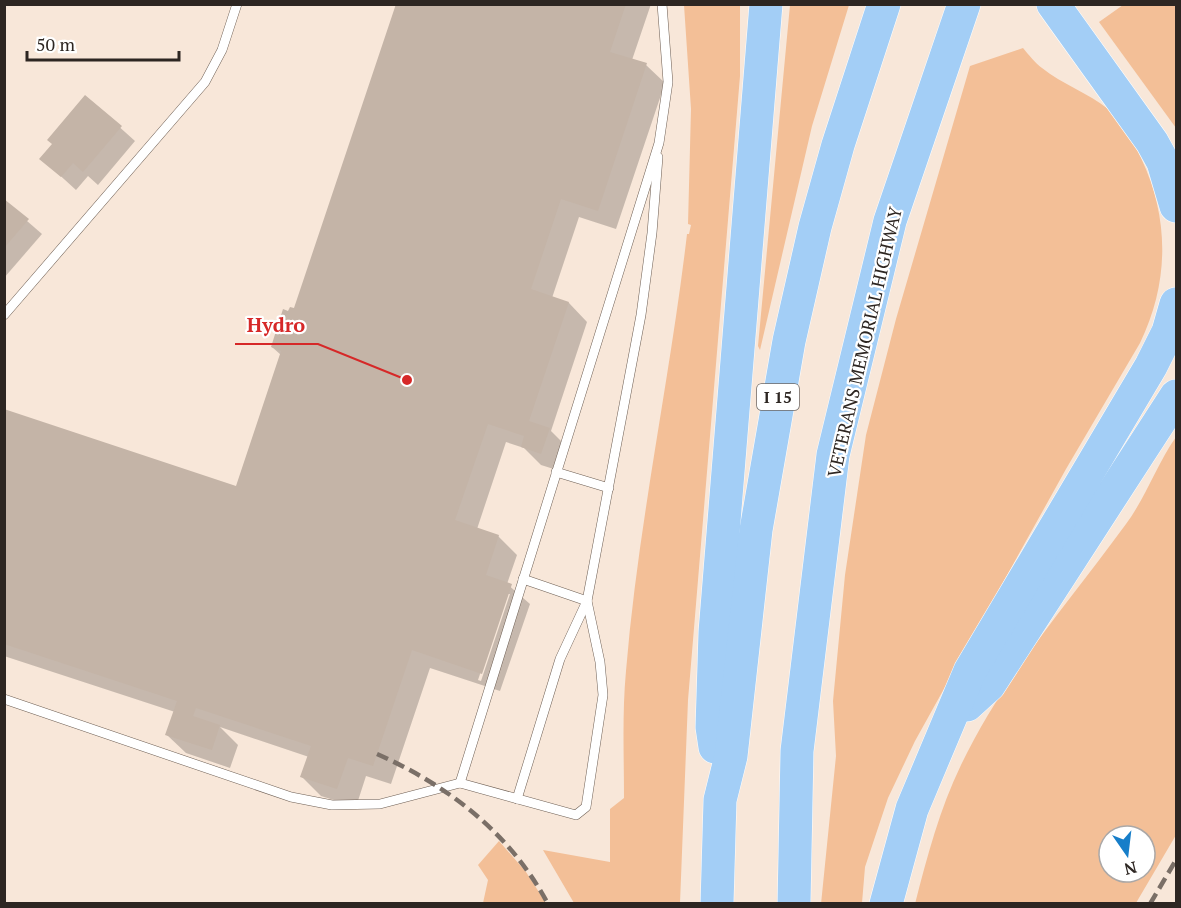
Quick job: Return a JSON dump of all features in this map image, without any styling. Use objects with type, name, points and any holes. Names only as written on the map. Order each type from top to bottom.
[{"type":"highway","points":[[720,800],[712,727],[715,632],[766,4]]},
{"type":"highway","name":"I 15","points":[[717,903],[720,800],[731,756],[756,530],[789,341],[815,227],[838,145],[884,4]]},
{"type":"highway","name":"VETERANS MEMORIAL HIGHWAY","points":[[794,903],[797,751],[833,455],[890,222],[964,4]]},
{"type":"highway","points":[[1053,4],[1152,142],[1167,173],[1176,206]]},
{"type":"highway","points":[[886,903],[912,809],[970,671],[1151,366],[1168,332],[1176,304]]},
{"type":"highway","points":[[949,723],[988,685],[1176,396]]},
{"type":"lane","points":[[4,315],[205,82],[222,50],[237,4]]},
{"type":"lane","points":[[517,799],[560,660],[587,601],[609,488],[647,274],[659,143],[668,82],[662,4]]},
{"type":"lane","points":[[460,783],[659,143]]},
{"type":"lane","points":[[556,472],[609,488]]},
{"type":"lane","points":[[523,579],[587,601]]},
{"type":"lane","points":[[4,699],[311,802],[380,804],[460,783],[570,815],[580,813],[586,807],[603,694],[600,662],[587,601]]},
{"type":"shaded area","points":[[684,5],[740,5],[740,76],[688,700],[680,903],[574,903],[543,850],[610,862],[610,809],[624,798],[624,703],[631,616],[687,234],[689,234],[691,225],[688,224],[691,109]]},
{"type":"shaded area","points":[[790,5],[849,5],[812,126],[760,350],[758,346]]},
{"type":"shaded area","points":[[1123,5],[1176,5],[1176,128],[1099,22]]},
{"type":"shaded area","points":[[1023,48],[1037,64],[1050,74],[1108,109],[1123,126],[1135,145],[1150,181],[1161,228],[1161,274],[1156,297],[1150,320],[1140,343],[1066,469],[915,741],[888,798],[865,867],[862,903],[821,904],[836,756],[833,701],[845,575],[866,435],[896,319],[970,66]]},
{"type":"shaded area","points":[[1176,437],[1176,835],[1157,867],[1157,824],[1097,824],[1097,884],[1147,884],[1136,903],[915,904],[940,815],[961,765],[978,733],[996,701],[1038,641],[1140,503]]},
{"type":"shaded area","points":[[499,841],[526,872],[546,903],[483,903],[488,880],[478,865]]},
{"type":"building","points":[[396,4],[626,4],[610,52],[647,63],[598,211],[561,199],[531,289],[569,302],[529,421],[550,428],[541,454],[521,447],[524,436],[488,424],[455,520],[499,535],[486,575],[512,584],[482,674],[412,650],[373,766],[348,758],[337,789],[300,777],[311,746],[196,708],[193,716],[220,725],[212,750],[165,735],[177,701],[4,644],[4,409],[236,486],[281,351],[271,347],[283,309],[288,311],[290,307],[294,308]]},
{"type":"building","points":[[85,95],[122,126],[83,172],[73,163],[61,177],[39,159],[52,144],[47,140]]},
{"type":"building","points":[[4,199],[29,219],[4,248]]},
{"type":"railway","points":[[377,754],[429,781],[475,814],[515,855],[533,878],[548,904]]},
{"type":"railway","points":[[1150,904],[1176,860]]},
{"type":"place","name":"Hydro","points":[[407,380]]}]
